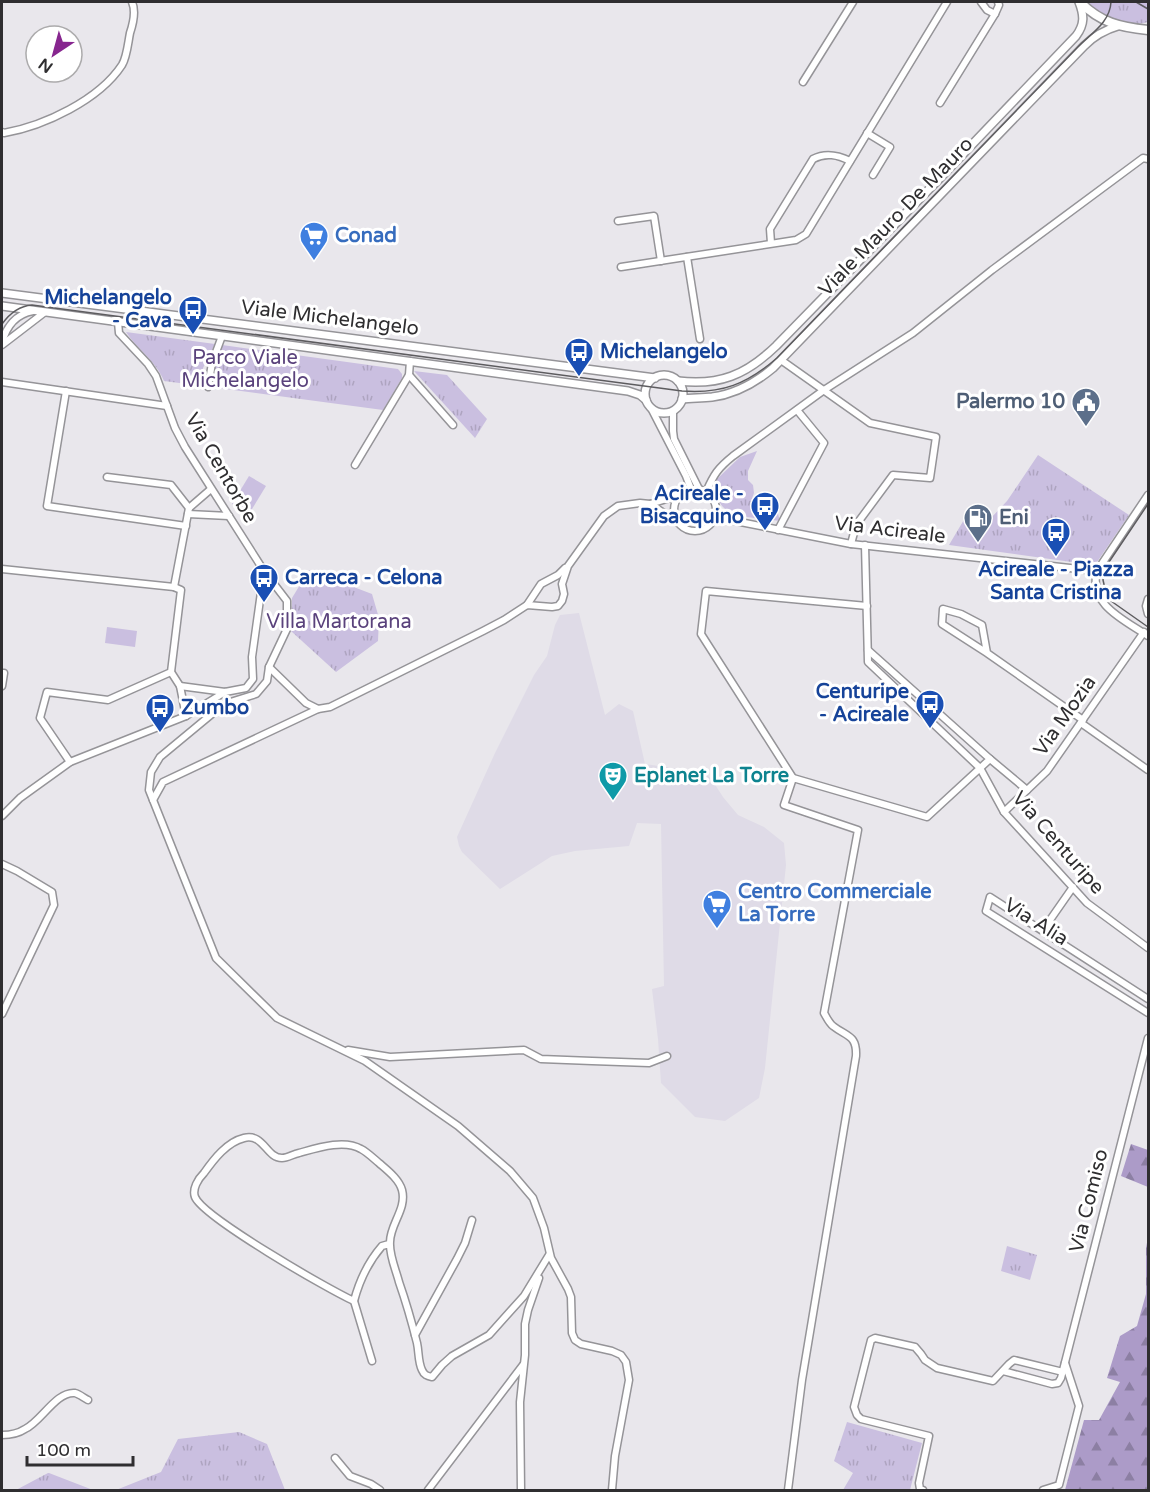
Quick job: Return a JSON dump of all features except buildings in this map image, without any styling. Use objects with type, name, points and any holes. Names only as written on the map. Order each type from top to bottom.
[{"type":"main road","points":[[1079,2],[1102,19],[1118,26],[1148,29]]},
{"type":"street","points":[[2,132],[21,130],[71,110],[102,88],[123,64],[135,7],[132,2]]},
{"type":"street","points":[[803,82],[853,2]]},
{"type":"street","points":[[621,267],[796,240],[806,234],[947,2]]},
{"type":"street","points":[[981,2],[987,10],[995,14]]},
{"type":"street","points":[[940,103],[995,14],[998,2]]},
{"type":"street","name":"Viale Mauro De Mauro","points":[[678,381],[704,382],[723,379],[743,372],[767,355],[1076,36],[1083,25],[1084,18],[1079,2]]},
{"type":"street","name":"Viale Mauro De Mauro","points":[[682,399],[716,397],[734,393],[754,383],[781,360],[1092,38],[1106,29],[1118,26]]},
{"type":"street","points":[[867,133],[890,147],[873,175]]},
{"type":"street","points":[[771,243],[770,229],[813,159],[821,155],[840,156],[850,162]]},
{"type":"street","points":[[706,492],[722,465],[824,390],[913,333],[992,270],[1143,158],[1149,159]]},
{"type":"street","points":[[618,221],[654,216],[661,261]]},
{"type":"street","points":[[687,256],[700,339]]},
{"type":"street","name":"Viale Michelangelo","points":[[2,292],[655,378]]},
{"type":"street","name":"Viale Michelangelo","points":[[2,306],[628,391],[646,400]]},
{"type":"street","points":[[2,344],[7,329],[16,318],[36,311]]},
{"type":"street","points":[[2,344],[45,312]]},
{"type":"street","name":"Via Centorbe","points":[[118,322],[119,333],[153,370],[175,428],[185,447],[264,571],[287,601],[287,629],[269,667],[267,681],[256,694],[224,704],[160,757],[152,772],[149,790],[153,800]]},
{"type":"street","points":[[208,387],[212,363],[222,336]]},
{"type":"street","points":[[781,360],[870,423],[936,436],[930,478],[893,475],[856,525],[851,544]]},
{"type":"street","points":[[355,465],[409,375],[410,361]]},
{"type":"street","points":[[409,375],[453,425]]},
{"type":"street","points":[[651,408],[662,413],[673,411],[679,406],[682,391],[678,381],[667,376],[655,378],[647,386],[646,400],[695,489]]},
{"type":"street","points":[[2,382],[167,406]]},
{"type":"street","points":[[66,391],[47,506],[186,526]]},
{"type":"street","points":[[778,530],[824,443],[797,410]]},
{"type":"street","points":[[673,411],[674,439],[695,489]]},
{"type":"street","points":[[107,477],[171,485],[189,511],[229,516]]},
{"type":"street","points":[[174,587],[189,511],[212,489]]},
{"type":"street","points":[[612,1491],[615,1456],[629,1380],[626,1362],[621,1355],[612,1351],[580,1344],[575,1340],[572,1333],[571,1297],[550,1258],[544,1228],[533,1198],[510,1171],[458,1126],[365,1061],[277,1018],[216,958],[153,800],[163,783],[318,709],[330,707],[504,620],[526,605],[541,584],[558,575],[568,566],[604,516],[618,506],[650,504],[695,489],[706,492],[715,503],[715,517],[708,527],[702,530],[690,530],[650,504]]},
{"type":"street","points":[[679,523],[674,512],[681,495]]},
{"type":"street","points":[[1146,634],[1104,605],[1095,584],[1097,571],[1149,495]]},
{"type":"street","name":"Via Acireale","points":[[715,517],[851,544],[1097,571]]},
{"type":"street","points":[[865,545],[868,650],[1027,790]]},
{"type":"street","points":[[537,589],[540,602],[552,608],[558,606],[564,594],[562,584],[568,566]]},
{"type":"street","points":[[2,569],[174,587],[181,590],[171,672],[180,686],[186,716]]},
{"type":"street","points":[[180,686],[225,692],[246,688],[253,679],[252,657],[264,571]]},
{"type":"street","points":[[547,581],[555,582],[564,594]]},
{"type":"street","points":[[867,606],[706,591],[701,634],[793,778],[927,818],[990,759]]},
{"type":"street","points":[[1149,599],[1146,606],[1149,614]]},
{"type":"street","points":[[526,605],[546,606]]},
{"type":"street","points":[[987,653],[982,625],[961,614],[944,609],[942,624],[987,653],[1149,770]]},
{"type":"street","name":"Via Mozia","points":[[1004,812],[1047,771],[1146,634]]},
{"type":"street","name":"Via Centuripe","points":[[868,650],[868,662],[980,768],[1004,812],[1087,903],[1149,948]]},
{"type":"street","points":[[269,667],[306,703],[318,709]]},
{"type":"street","points":[[70,762],[40,718],[46,692],[108,700],[171,672]]},
{"type":"street","points":[[2,673],[4,673],[2,686]]},
{"type":"street","points":[[2,816],[20,798],[70,762],[186,716],[225,692]]},
{"type":"street","points":[[788,1491],[802,1380],[856,1047],[855,1041],[830,1025],[824,1013],[858,830],[784,806],[793,778]]},
{"type":"street","points":[[2,864],[52,892],[54,905],[2,1014]]},
{"type":"street","points":[[1043,930],[1072,887]]},
{"type":"street","name":"Via Alia","points":[[1149,999],[990,897],[986,911],[1149,1012]]},
{"type":"street","name":"Via Comiso","points":[[1063,1372],[1149,1038]]},
{"type":"street","points":[[339,1048],[390,1057],[524,1050],[541,1059],[649,1063],[667,1056]]},
{"type":"street","points":[[354,1301],[264,1250],[196,1200],[195,1185],[220,1153],[232,1143],[252,1137],[258,1139],[279,1158],[345,1144],[360,1148],[388,1171],[402,1190],[403,1203],[389,1244],[415,1336],[420,1367],[424,1374],[432,1377],[452,1356],[489,1335],[524,1296],[550,1254]]},
{"type":"street","points":[[415,1336],[465,1243],[472,1220]]},
{"type":"street","points":[[372,1361],[354,1301],[357,1289],[374,1257],[382,1246],[389,1244]]},
{"type":"street","points":[[521,1491],[520,1402],[525,1324],[543,1266]]},
{"type":"street","points":[[922,1491],[919,1483],[929,1436],[861,1419],[856,1415],[854,1407],[871,1340],[875,1338],[915,1347],[925,1360],[938,1368],[993,1382],[1003,1371],[1014,1360],[1063,1372],[1058,1383],[1052,1384],[1003,1371]]},
{"type":"street","points":[[1043,1491],[1059,1485],[1079,1406],[1065,1362]]},
{"type":"street","points":[[428,1491],[524,1365]]},
{"type":"street","points":[[2,1434],[26,1429],[66,1394],[76,1393],[88,1400]]},
{"type":"street","points":[[335,1458],[350,1476],[371,1484],[380,1491]]},
{"type":"shaded area","points":[[579,613],[605,715],[619,704],[633,711],[645,764],[706,773],[738,815],[764,827],[784,843],[786,865],[765,1068],[759,1098],[725,1121],[695,1117],[661,1083],[652,989],[664,986],[661,824],[637,823],[629,846],[575,851],[552,856],[500,889],[462,852],[459,846],[457,837],[495,753],[534,675],[547,656],[560,615]]},
{"type":"green space","points":[[1087,2],[1148,2],[1148,22],[1131,23],[1115,20]]},
{"type":"green space","points":[[126,332],[215,344],[203,368],[202,386],[164,381],[156,367]]},
{"type":"green space","name":"Parco Viale Michelangelo","points":[[222,345],[398,369],[402,378],[383,410],[211,387],[213,365]]},
{"type":"green space","points":[[414,371],[447,375],[487,419],[475,438]]},
{"type":"green space","points":[[757,451],[748,471],[748,480],[753,485],[754,493],[750,504],[777,510],[780,521],[734,514],[723,507],[719,501],[717,479],[740,457]]},
{"type":"green space","points":[[1038,455],[1129,515],[1097,562],[1093,565],[949,545],[965,518],[990,519],[1007,501]]},
{"type":"green space","points":[[249,476],[266,486],[249,514],[232,504]]},
{"type":"green space","name":"Villa Martorana","points":[[309,570],[372,594],[379,618],[378,641],[336,672],[291,631],[292,598]]},
{"type":"green space","points":[[107,627],[137,631],[135,647],[105,643]]},
{"type":"green space","points":[[1131,1144],[1148,1150],[1148,1187],[1121,1176]]},
{"type":"green space","points":[[1148,1237],[1148,1490],[1065,1490],[1084,1420],[1099,1420],[1120,1382],[1107,1378],[1120,1336],[1137,1326],[1146,1294]]},
{"type":"green space","points":[[1007,1246],[1037,1255],[1030,1280],[1001,1271]]},
{"type":"green space","points":[[847,1422],[922,1443],[910,1490],[843,1490],[853,1473],[834,1461]]},
{"type":"green space","points":[[239,1432],[267,1444],[285,1490],[116,1490],[161,1472],[178,1439]]},
{"type":"green space","points":[[49,1473],[93,1490],[16,1490]]},
{"type":"tram line","points":[[2,324],[15,311],[32,305],[682,391],[722,389],[755,375],[777,358],[1098,28],[1107,16],[1111,2]]},
{"type":"tram line","points":[[1136,2],[1148,9]]},
{"type":"tram line","points":[[1148,504],[1109,562],[1103,580],[1106,593],[1111,601],[1148,627]]},
{"type":"place","name":"Conad","points":[[314,262]]},
{"type":"place","name":"Michelangelo - Cava","points":[[193,336]]},
{"type":"place","name":"Michelangelo","points":[[579,378]]},
{"type":"place","name":"Palermo 10","points":[[1086,428]]},
{"type":"place","name":"Acireale - Bisacquino","points":[[765,532]]},
{"type":"place","name":"Eni","points":[[978,544]]},
{"type":"place","name":"Acireale - Piazza Santa Cristina","points":[[1056,558]]},
{"type":"place","name":"Carreca - Celona","points":[[264,604]]},
{"type":"place","name":"Centuripe - Acireale","points":[[930,730]]},
{"type":"place","name":"Zumbo","points":[[160,734]]},
{"type":"place","name":"Eplanet La Torre","points":[[613,802]]},
{"type":"place","name":"Centro Commerciale La Torre","points":[[717,930]]}]
